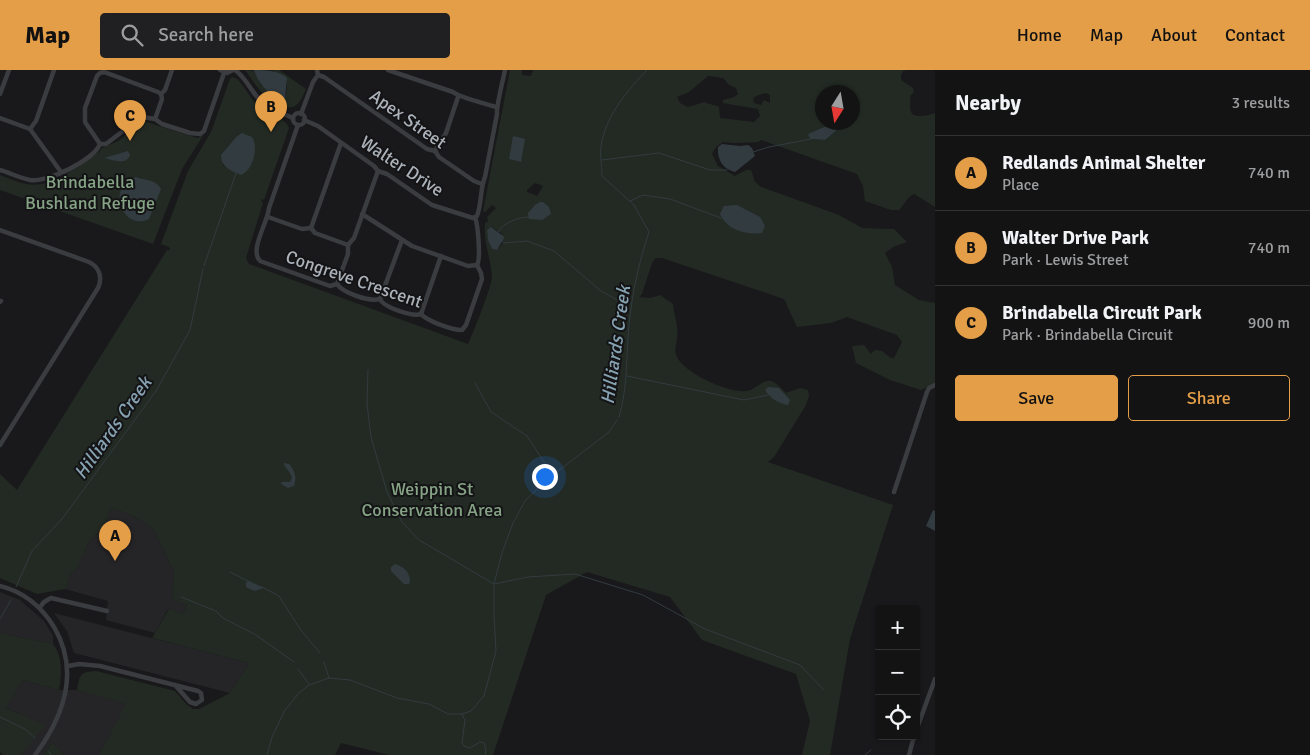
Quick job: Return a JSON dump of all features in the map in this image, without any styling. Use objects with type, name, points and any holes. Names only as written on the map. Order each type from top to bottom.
[{"type":"street","points":[[0,94],[9,70]]},
{"type":"street","points":[[30,129],[36,121],[54,70]]},
{"type":"street","points":[[161,94],[165,90],[172,70]]},
{"type":"street","points":[[100,144],[106,144],[123,131],[135,117],[155,119],[162,124],[194,134],[202,132],[222,71],[230,73],[234,70],[241,74],[259,100],[293,118],[294,123],[298,125],[302,124],[304,120],[301,114]]},
{"type":"street","points":[[388,70],[453,92],[458,97],[467,97],[496,107]]},
{"type":"street","points":[[475,217],[479,212],[482,184],[497,114],[496,107],[499,102],[505,70]]},
{"type":"street","points":[[100,144],[84,122],[84,113],[97,76],[100,73],[104,72],[161,94]]},
{"type":"street","points":[[301,114],[318,72]]},
{"type":"street","name":"Apex Street","points":[[318,72],[427,149],[435,151],[441,158],[474,181],[482,184]]},
{"type":"street","points":[[155,119],[162,99],[161,94]]},
{"type":"street","points":[[435,151],[446,133],[458,97]]},
{"type":"street","points":[[293,118],[296,114],[301,114]]},
{"type":"street","points":[[0,118],[30,129],[61,172]]},
{"type":"street","name":"Walter Drive","points":[[304,120],[318,126],[374,166],[378,171],[387,174],[432,205],[469,218],[475,217]]},
{"type":"street","name":"Congreve Crescent","points":[[298,125],[269,208],[268,217],[256,252],[258,260],[330,286],[337,284],[344,291],[371,300],[380,299],[385,305],[413,315],[421,314],[426,319],[459,331],[465,328],[482,279],[476,265],[479,258],[478,226],[475,217]]},
{"type":"street","points":[[311,228],[341,143]]},
{"type":"street","points":[[0,170],[31,181],[52,177],[61,172],[69,171],[97,150],[100,144]]},
{"type":"street","points":[[337,284],[348,254],[348,245],[354,238],[378,171]]},
{"type":"street","points":[[362,214],[412,246],[468,266],[476,265]]},
{"type":"street","points":[[268,217],[302,229],[311,228]]},
{"type":"street","points":[[311,228],[315,233],[348,245]]},
{"type":"street","points":[[0,230],[89,262],[97,268],[101,278],[98,288],[0,445]]},
{"type":"street","points":[[380,299],[402,240]]},
{"type":"street","points":[[421,314],[441,256]]},
{"type":"street","points":[[894,492],[927,392],[929,388],[935,385]]},
{"type":"street","points":[[0,586],[23,595],[40,607],[58,634],[68,666],[68,680],[61,708],[52,728],[35,755]]},
{"type":"street","points":[[40,607],[51,598],[107,611]]},
{"type":"street","points":[[68,666],[79,664],[100,666],[176,685],[198,691],[201,694],[202,700],[196,704],[192,703],[176,685]]},
{"type":"street","points":[[920,720],[935,679]]},
{"type":"street","points":[[909,755],[913,740]]},
{"type":"shaded area","points":[[254,70],[276,72],[287,78],[285,98],[280,98],[270,93],[258,80]]},
{"type":"shaded area","points":[[817,130],[837,130],[825,140],[810,139],[808,134]]},
{"type":"shaded area","points":[[242,133],[252,137],[255,153],[252,164],[241,175],[225,166],[221,155],[236,137]]},
{"type":"shaded area","points":[[513,136],[525,139],[521,162],[509,159]]},
{"type":"shaded area","points":[[722,144],[748,145],[752,148],[755,156],[735,172],[731,171],[720,160],[718,147]]},
{"type":"shaded area","points":[[128,151],[130,155],[123,161],[104,158]]},
{"type":"shaded area","points":[[136,177],[154,182],[161,189],[149,219],[140,221],[132,219],[125,214],[119,198],[126,182]]},
{"type":"shaded area","points":[[540,202],[549,207],[551,214],[542,220],[529,219],[528,213]]},
{"type":"shaded area","points":[[737,205],[760,217],[765,226],[762,233],[744,232],[727,224],[720,214],[724,206]]},
{"type":"shaded area","points":[[491,227],[504,237],[497,250],[492,249],[488,240],[487,230]]},
{"type":"shaded area","points":[[768,387],[779,388],[790,400],[788,405],[772,398],[765,390]]},
{"type":"shaded area","points":[[284,463],[289,464],[295,477],[294,486],[288,488],[281,484],[282,482],[290,482],[292,478]]},
{"type":"shaded area","points":[[111,508],[131,515],[153,528],[174,572],[172,599],[187,605],[183,614],[168,609],[155,633],[106,620],[108,601],[65,589],[71,574],[78,567],[88,543],[105,525]]},
{"type":"shaded area","points":[[933,510],[935,511],[935,531],[926,526]]},
{"type":"shaded area","points":[[395,564],[407,572],[409,584],[404,584],[391,571],[391,567]]},
{"type":"shaded area","points":[[249,581],[264,588],[254,591],[246,587],[246,582]]},
{"type":"shaded area","points":[[0,592],[20,600],[44,621],[53,636],[53,644],[0,633]]},
{"type":"shaded area","points":[[54,613],[249,663],[230,693],[74,653],[67,631]]},
{"type":"shaded area","points":[[23,680],[59,690],[77,690],[127,704],[99,755],[64,755],[52,742],[44,755],[21,755],[44,725],[6,708]]},
{"type":"green space","points":[[245,70],[254,71],[261,85],[286,95],[287,83],[273,70],[279,70],[306,89],[297,104],[291,108],[281,106],[269,100]]},
{"type":"green space","name":"Weippin St Conservation Area","points":[[510,70],[522,70],[522,75],[531,76],[533,70],[907,70],[903,71],[901,80],[913,88],[914,92],[910,96],[911,112],[917,116],[935,113],[935,207],[914,194],[907,199],[899,210],[891,210],[865,201],[863,186],[857,174],[761,140],[758,142],[723,142],[716,147],[712,154],[718,166],[735,176],[746,170],[751,170],[755,182],[761,187],[839,215],[862,228],[894,229],[907,242],[893,247],[885,253],[892,267],[895,285],[919,300],[935,303],[935,383],[921,390],[890,380],[856,363],[852,346],[864,345],[871,354],[875,350],[882,351],[891,358],[894,358],[902,342],[897,335],[847,317],[831,323],[797,327],[784,299],[662,258],[656,258],[652,263],[642,294],[639,297],[650,298],[660,295],[673,304],[677,330],[676,355],[681,363],[698,376],[719,386],[739,391],[750,390],[768,381],[775,383],[786,393],[800,388],[808,390],[809,396],[806,405],[774,457],[768,462],[893,505],[850,639],[830,755],[802,755],[810,721],[796,674],[702,640],[670,597],[587,572],[546,595],[493,755],[389,755],[341,743],[335,755],[99,755],[126,704],[77,690],[83,673],[96,671],[175,691],[186,704],[193,709],[199,709],[230,693],[249,663],[152,638],[169,609],[183,614],[187,605],[172,599],[174,572],[153,528],[131,515],[111,508],[105,525],[88,543],[78,567],[71,574],[65,589],[37,594],[0,578],[0,474],[17,490],[167,250],[170,250],[169,247],[161,244],[188,171],[211,132],[230,79],[232,77],[237,79],[257,104],[284,121],[289,128],[264,200],[262,199],[261,201],[263,203],[246,258],[249,264],[468,344],[486,299],[492,277],[485,237],[485,223],[488,221],[487,217],[496,208],[492,205],[485,212],[483,211]],"holes":[[[708,76],[723,78],[729,85],[736,88],[738,94],[723,100],[723,103],[758,109],[760,116],[754,122],[720,118],[719,107],[717,106],[705,102],[688,107],[680,103],[677,97],[689,92]],[[766,93],[770,95],[770,103],[764,100],[761,105],[754,103],[753,99]],[[236,137],[224,167],[221,155]],[[535,183],[543,186],[537,196],[527,192]],[[491,227],[503,234],[503,243],[497,250],[492,249],[487,233]]]},
{"type":"green space","name":"Brindabella Bushland Refuge","points":[[137,119],[198,138],[204,134],[182,169],[153,244],[0,190],[0,175],[26,184],[36,185],[66,175],[102,148],[122,139]],"holes":[[[137,177],[151,181],[122,210],[119,196]]]},
{"type":"green space","points":[[0,633],[53,644],[59,654],[61,672],[59,690],[23,680],[6,708],[45,725],[21,755],[3,755],[0,752]]},
{"type":"green space","points":[[52,742],[64,755],[44,755]]},
{"type":"waterway","name":"Hilliards Creek","points":[[619,417],[625,383],[632,301],[639,266],[649,232],[634,205],[602,176],[601,150],[605,131],[614,112],[626,94],[647,70]]},
{"type":"waterway","points":[[753,152],[811,139]]},
{"type":"waterway","points":[[602,160],[659,153],[710,170],[727,170]]},
{"type":"waterway","name":"Hilliards Creek","points":[[204,266],[236,173]]},
{"type":"waterway","points":[[630,201],[643,195],[670,199],[721,218]]},
{"type":"waterway","points":[[498,232],[511,221],[528,217]]},
{"type":"waterway","points":[[503,243],[527,241],[554,251],[601,291],[619,301],[630,303]]},
{"type":"waterway","name":"Hilliards Creek","points":[[16,587],[32,551],[62,519],[156,391],[190,330],[203,269]]},
{"type":"waterway","points":[[368,370],[367,404],[371,437],[387,492],[402,522],[419,540],[494,584],[528,577],[575,574],[643,595],[705,629],[800,665],[824,690]]},
{"type":"waterway","points":[[627,376],[744,400],[768,395]]},
{"type":"waterway","points":[[475,383],[491,412],[527,436],[552,474]]},
{"type":"waterway","name":"Hilliards Creek","points":[[267,755],[272,737],[285,710],[299,693],[309,685],[329,678],[350,680],[397,698],[429,704],[448,714],[462,714],[471,711],[484,696],[496,651],[494,584],[502,553],[513,523],[525,501],[545,481],[609,432],[617,420]]},
{"type":"waterway","points":[[230,572],[250,582]]},
{"type":"waterway","points":[[262,587],[279,596],[300,629],[320,653]]},
{"type":"waterway","points":[[181,597],[216,611],[223,618],[256,635],[294,662]]},
{"type":"waterway","name":"Hilliards Creek","points":[[0,619],[11,600]]},
{"type":"waterway","points":[[324,662],[329,678]]},
{"type":"waterway","points":[[298,669],[309,684]]},
{"type":"waterway","points":[[462,714],[465,720],[462,743],[470,748],[480,742],[484,743],[485,755]]},
{"type":"waterway","name":"Hilliards Creek","points":[[0,717],[25,729],[35,738]]},
{"type":"waterway","points":[[865,755],[871,750]]},
{"type":"waterway","name":"Hilliards Creek","points":[[48,751],[51,755]]},
{"type":"place","name":"Walter Drive Park","points":[[271,132]]},
{"type":"place","name":"Brindabella Circuit Park","points":[[130,141]]},
{"type":"place","name":"Redlands Animal Shelter","points":[[115,561]]}]
